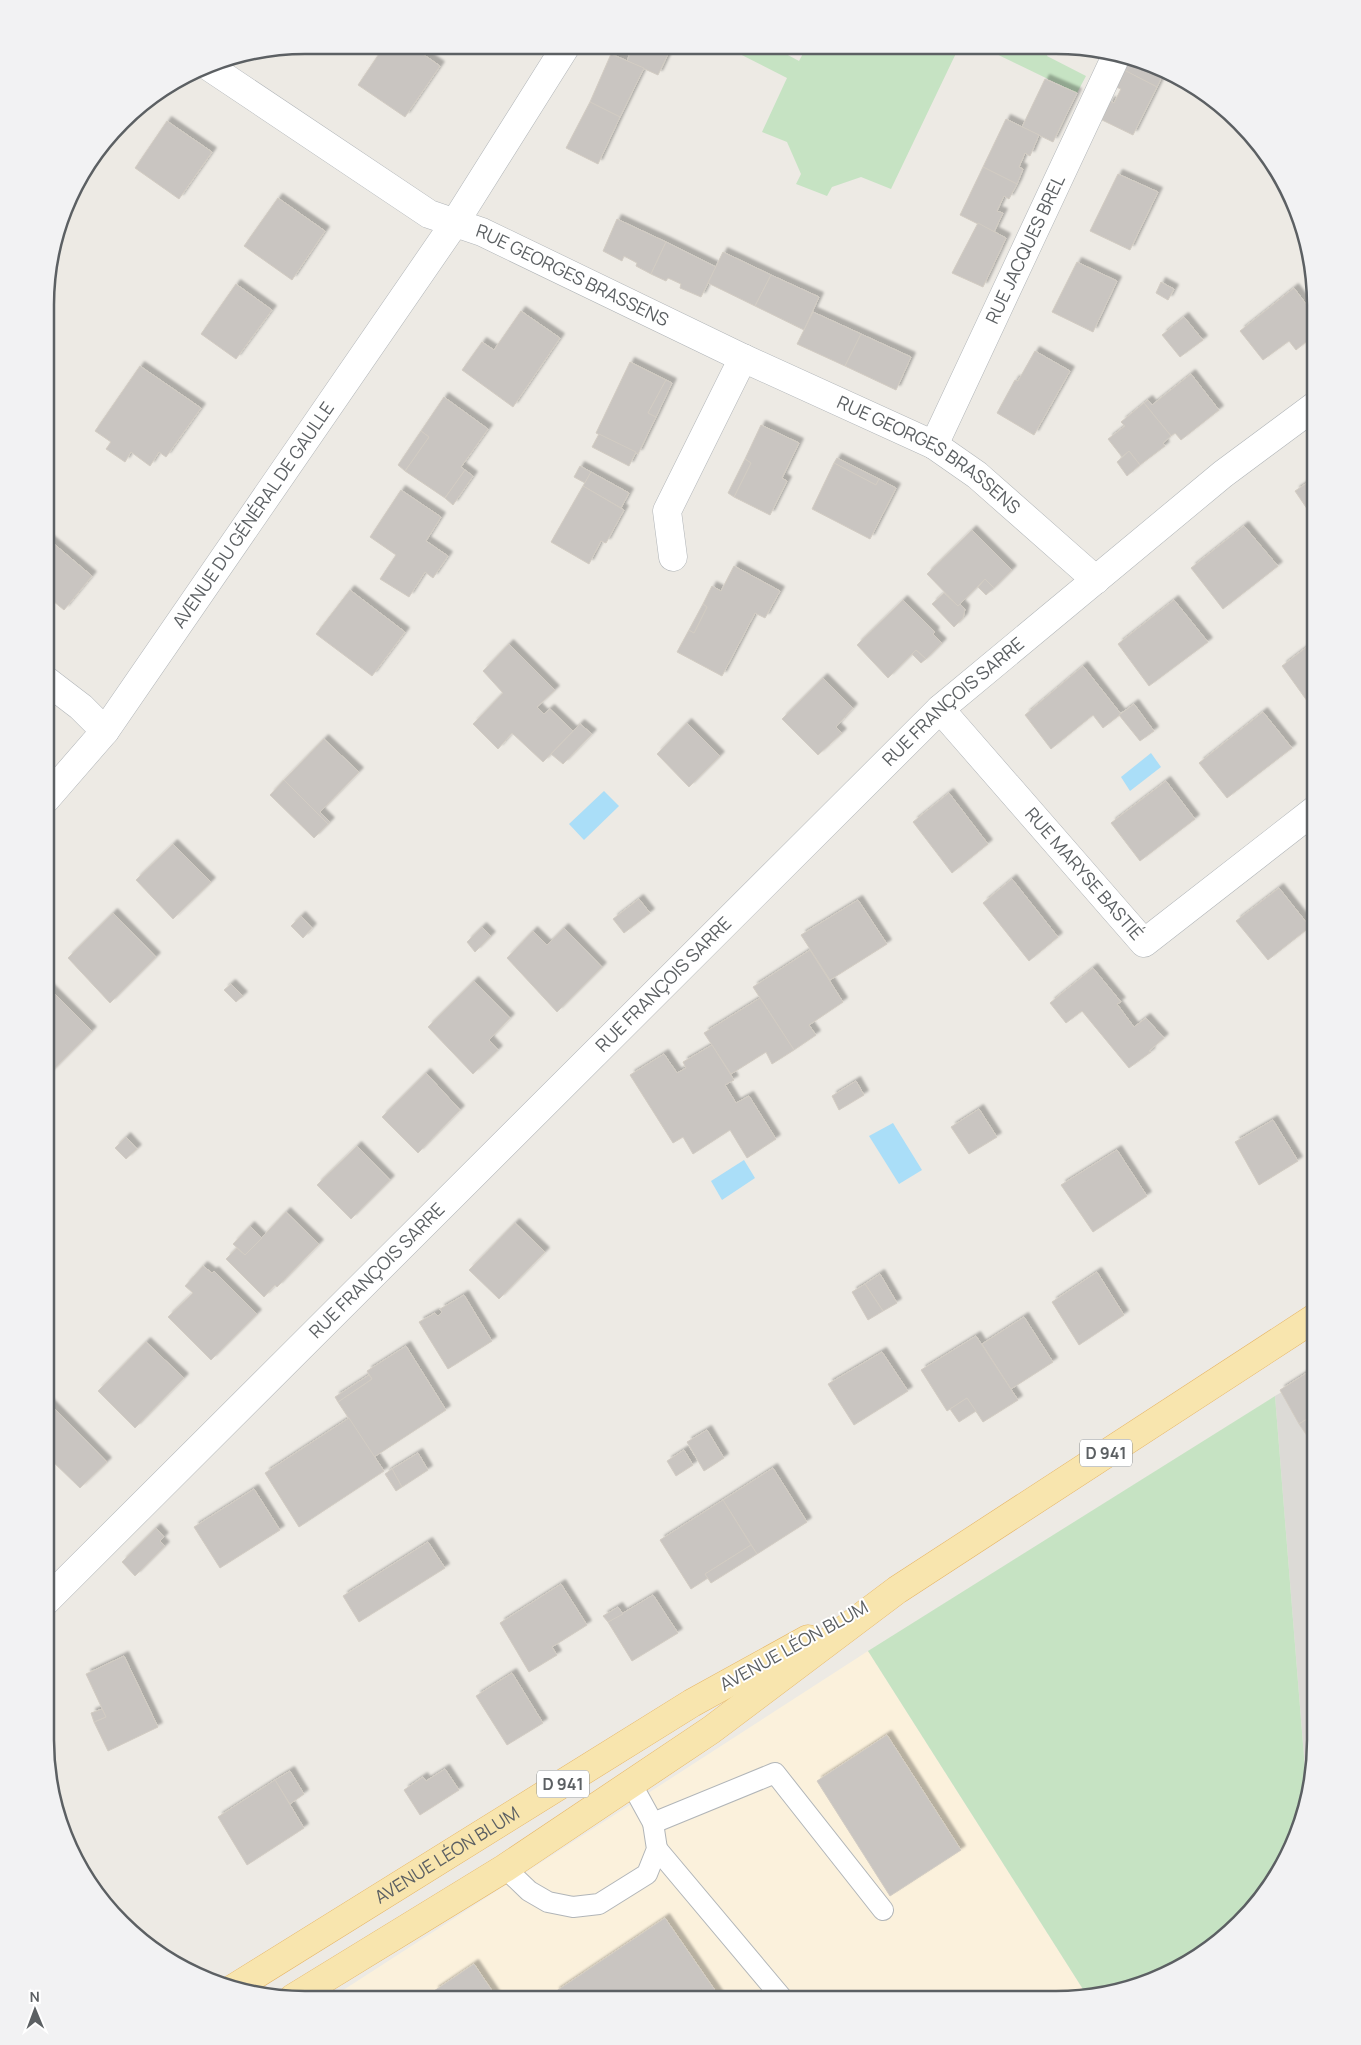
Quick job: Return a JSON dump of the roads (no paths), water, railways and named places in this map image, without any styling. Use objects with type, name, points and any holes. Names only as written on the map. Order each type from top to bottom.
[{"type":"main road","name":"AVENUE LÉON BLUM","points":[[242,1983],[692,1703],[896,1590],[1307,1323]]},
{"type":"main road","name":"AVENUE LÉON BLUM","points":[[304,1991],[505,1868],[711,1730],[896,1590]]},
{"type":"street","name":"AVENUE DU GÉNÉRAL DE GAULLE","points":[[54,790],[105,731],[454,224],[561,54]]},
{"type":"street","name":"RUE JACQUES BREL","points":[[934,445],[1114,61]]},
{"type":"street","name":"RUE GEORGES BRASSENS","points":[[215,71],[429,214],[482,232],[743,358],[934,445],[977,474],[1096,580]]},
{"type":"street","points":[[673,557],[667,511],[743,358]]},
{"type":"street","name":"RUE FRANÇOIS SARRE","points":[[54,1593],[940,709],[1223,474],[1307,412]]},
{"type":"street","points":[[54,686],[81,707],[105,731]]},
{"type":"street","name":"RUE MARYSE BASTIÉ","points":[[940,709],[1144,943],[1307,817]]},
{"type":"lane","points":[[653,1823],[775,1774],[883,1910]]},
{"type":"lane","points":[[505,1868],[529,1891],[548,1902],[573,1907],[599,1904],[647,1874],[657,1849],[653,1823],[631,1783]]},
{"type":"lane","points":[[657,1849],[776,1991]]},
{"type":"water","points":[[1151,753],[1161,767],[1130,791],[1121,777]]},
{"type":"water","points":[[604,791],[619,806],[584,840],[569,824]]},
{"type":"water","points":[[893,1123],[922,1170],[899,1184],[869,1136]]},
{"type":"water","points":[[744,1160],[755,1178],[722,1200],[711,1181]]}]
